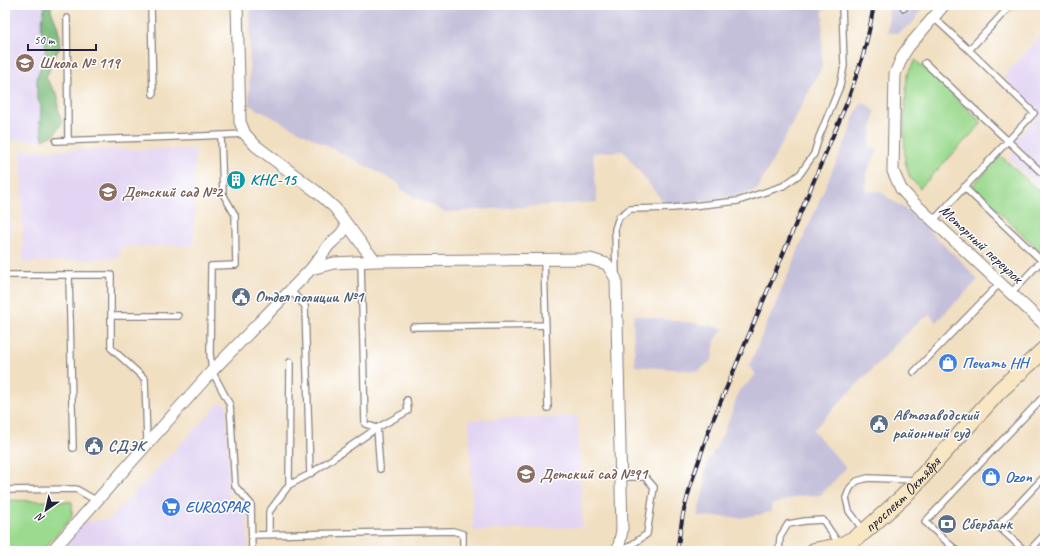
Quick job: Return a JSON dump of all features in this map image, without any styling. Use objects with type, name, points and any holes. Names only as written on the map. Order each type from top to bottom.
[{"type":"main road","name":"проспект Октября","points":[[814,551],[842,548],[865,531],[920,480],[999,391],[1045,349]]},
{"type":"street","points":[[238,5],[240,122],[245,134],[256,146],[317,192],[335,208],[376,261]]},
{"type":"street","name":"Моторный переулок","points":[[944,5],[909,46],[903,55],[896,74],[893,171],[901,189],[913,202],[1045,325]]},
{"type":"street","points":[[52,551],[212,371],[311,269],[328,247],[340,235],[354,234]]},
{"type":"street","points":[[354,234],[362,250],[357,262]]},
{"type":"street","points":[[328,247],[328,252],[333,259],[340,263]]},
{"type":"street","points":[[311,269],[334,263],[376,261],[590,259],[607,264],[616,279],[622,530],[618,551]]},
{"type":"lane","points":[[151,5],[153,94]]},
{"type":"lane","points":[[616,279],[615,229],[619,217],[630,208],[673,208],[738,201],[783,186],[800,174],[814,154],[819,137],[840,86],[844,66],[842,5]]},
{"type":"lane","points":[[969,50],[1011,5]]},
{"type":"lane","points":[[933,17],[1034,113],[933,221]]},
{"type":"lane","points":[[67,18],[68,140]]},
{"type":"lane","points":[[925,63],[1041,172]]},
{"type":"lane","points":[[56,140],[221,136],[245,134]]},
{"type":"lane","points":[[221,136],[223,194],[235,215],[236,265],[211,266],[210,353],[212,371],[230,404],[234,486],[251,504],[252,551]]},
{"type":"lane","points":[[964,187],[1043,259],[1011,293]]},
{"type":"lane","points":[[544,260],[548,408]]},
{"type":"lane","points":[[357,262],[365,424],[377,428]]},
{"type":"lane","points":[[5,275],[110,275],[111,348],[145,379],[147,444]]},
{"type":"lane","points":[[69,275],[73,448]]},
{"type":"lane","points":[[914,372],[1000,283]]},
{"type":"lane","points":[[290,290],[305,306],[310,474]]},
{"type":"lane","points":[[111,316],[178,316]]},
{"type":"lane","points":[[413,327],[546,325]]},
{"type":"lane","points":[[289,485],[290,362]]},
{"type":"lane","points":[[957,551],[925,522],[1045,395]]},
{"type":"lane","points":[[269,535],[269,512],[289,485],[310,474],[377,428],[408,411],[407,400]]},
{"type":"lane","points":[[377,428],[380,469]]},
{"type":"lane","points":[[1025,551],[998,526],[1045,476]]},
{"type":"lane","points":[[621,477],[645,477],[654,487],[647,534],[623,551]]},
{"type":"lane","points":[[865,531],[849,511],[846,498],[850,488],[857,481],[868,478],[920,480]]},
{"type":"lane","points":[[5,490],[76,489],[97,501]]},
{"type":"lane","points":[[779,551],[780,537],[788,524],[823,520],[842,548]]},
{"type":"lane","points":[[252,535],[453,531],[462,534],[463,551]]},
{"type":"lane","points":[[1028,551],[1045,534]]},
{"type":"shaded area","name":"Школа № 119","points":[[5,5],[45,5],[47,140],[5,140]]},
{"type":"shaded area","points":[[255,5],[823,5],[822,67],[757,190],[738,196],[671,205],[660,198],[623,151],[593,153],[597,202],[445,212],[402,190],[398,183],[249,105],[250,13]]},
{"type":"shaded area","points":[[889,5],[925,5],[912,24],[897,33],[888,33]]},
{"type":"shaded area","points":[[1045,31],[1045,192],[1009,159],[1018,145],[1014,142],[1040,113],[1003,77]]},
{"type":"shaded area","points":[[862,102],[871,107],[875,112],[869,146],[878,151],[866,173],[866,192],[879,191],[909,212],[961,261],[978,280],[936,322],[930,315],[919,321],[813,430],[846,468],[821,495],[798,496],[771,504],[772,512],[741,518],[697,516],[705,484],[704,474],[707,463],[717,446],[731,415],[739,390],[756,374],[749,366],[851,129],[853,118]]},
{"type":"shaded area","name":"Детский сад №2","points":[[195,149],[194,245],[120,247],[119,258],[23,263],[21,150]]},
{"type":"shaded area","points":[[5,151],[10,151],[11,262],[5,263]]},
{"type":"shaded area","points":[[634,315],[724,328],[715,340],[712,360],[698,371],[635,366]]},
{"type":"shaded area","points":[[220,403],[224,403],[227,406],[229,507],[244,508],[247,511],[248,547],[245,551],[59,551],[84,522],[109,519]]},
{"type":"shaded area","name":"Детский сад №91","points":[[578,416],[582,527],[473,531],[469,420]]},
{"type":"green space","points":[[45,5],[51,5],[51,10],[58,28],[60,47],[46,78],[58,96],[58,108],[62,123],[55,134],[43,140],[40,123],[41,107],[37,97],[37,77],[46,48],[41,27]]},
{"type":"green space","points":[[915,60],[982,123],[920,188],[910,178],[905,161],[904,125],[907,75]]},
{"type":"green space","points":[[1001,156],[1045,197],[1045,250],[1042,253],[972,186]]},
{"type":"green space","points":[[5,500],[72,502],[71,518],[42,551],[5,551]]},
{"type":"railway","points":[[677,551],[683,514],[691,484],[710,427],[848,100],[863,56],[874,5]]},
{"type":"place","name":"Школа № 119","points":[[25,63]]},
{"type":"place","name":"КНС-15","points":[[236,180]]},
{"type":"place","name":"Детский сад №2","points":[[108,192]]},
{"type":"place","name":"Отдел полиции №1","points":[[241,297]]},
{"type":"place","name":"Печать НН","points":[[948,363]]},
{"type":"place","name":"Автозаводский районный суд","points":[[879,424]]},
{"type":"place","name":"СДЭК","points":[[94,446]]},
{"type":"place","name":"Детский сад №91","points":[[526,474]]},
{"type":"place","name":"Ozon","points":[[991,477]]},
{"type":"place","name":"EUROSPAR","points":[[171,507]]},
{"type":"place","name":"Сбербанк","points":[[947,524]]}]
